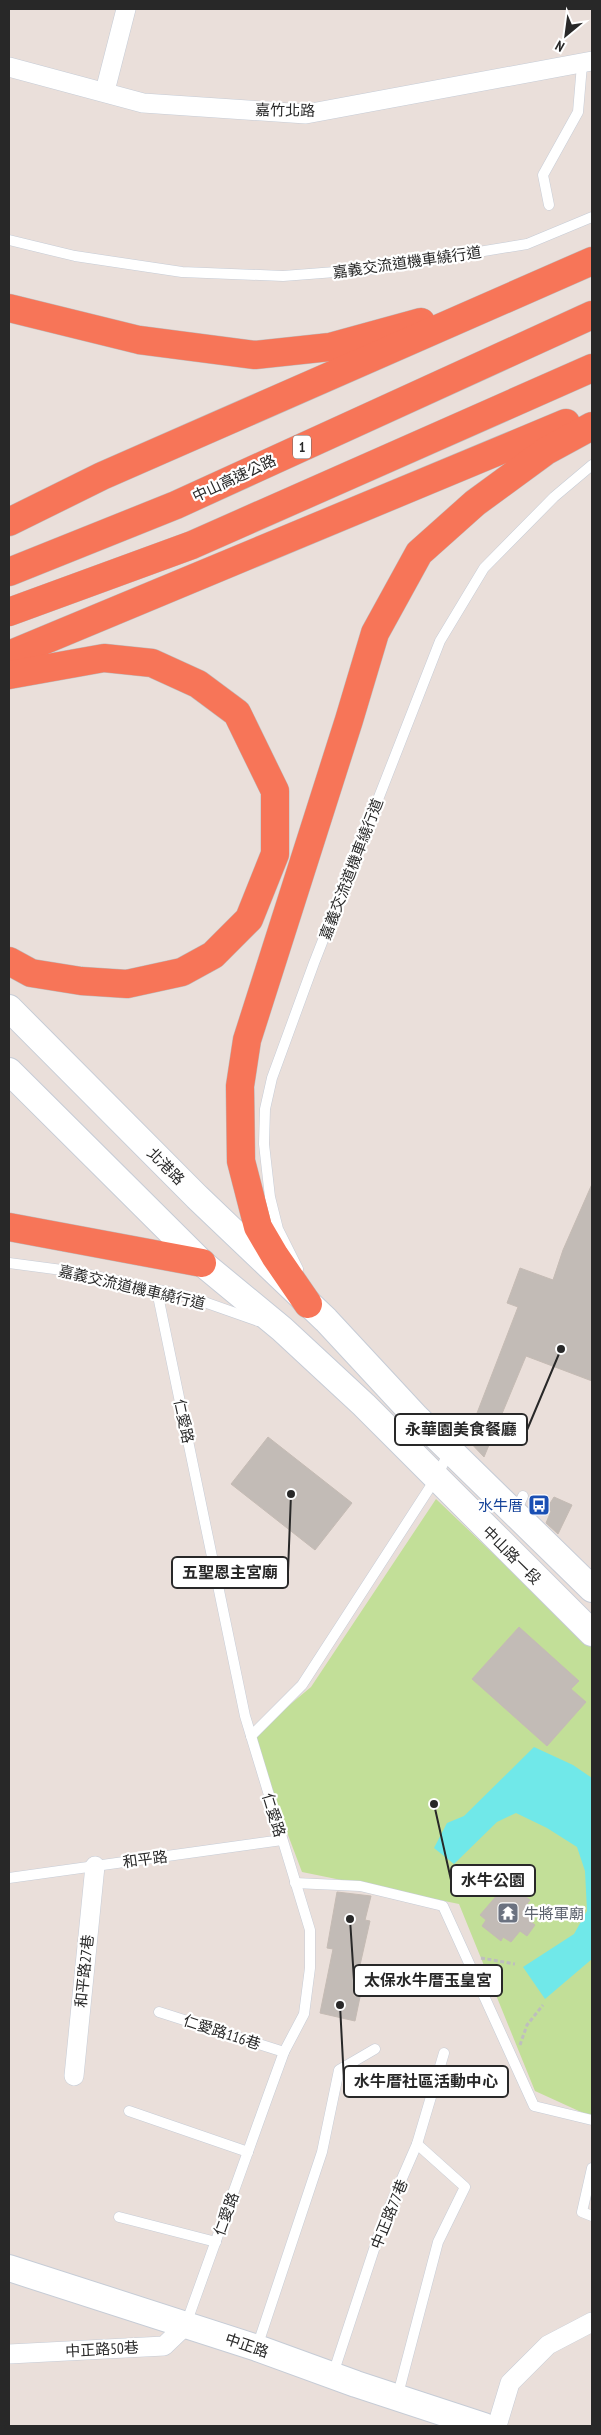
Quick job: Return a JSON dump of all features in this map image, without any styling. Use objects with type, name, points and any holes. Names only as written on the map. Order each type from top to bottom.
[{"type":"highway","points":[[9,308],[139,340],[255,355],[330,347],[430,319],[592,260]]},
{"type":"highway","points":[[9,522],[102,476],[592,260]]},
{"type":"highway","name":"中山高速公路","points":[[9,572],[176,504],[592,315]]},
{"type":"highway","points":[[9,612],[192,545],[592,368]]},
{"type":"highway","points":[[9,655],[592,412]]},
{"type":"highway","points":[[317,1312],[275,1256],[258,1227],[241,1161],[240,1086],[247,1040],[375,633],[419,553],[475,503],[546,451],[592,426]]},
{"type":"highway","points":[[9,675],[104,658],[152,664],[198,684],[237,713],[275,791],[275,854],[249,919],[213,955],[182,972],[127,984],[80,981],[31,972],[9,960]]},
{"type":"highway","points":[[9,1227],[202,1263]]},
{"type":"main road","name":"北港路","points":[[9,1008],[197,1197],[317,1312]]},
{"type":"main road","points":[[9,1071],[202,1263],[282,1329]]},
{"type":"main road","name":"中山路一段","points":[[317,1312],[450,1451],[519,1505],[592,1589]]},
{"type":"main road","name":"中山路一段","points":[[282,1329],[364,1405],[592,1633]]},
{"type":"main road","name":"中正路","points":[[9,2268],[186,2324],[397,2398],[484,2426]]},
{"type":"street","points":[[105,91],[126,9]]},
{"type":"street","name":"嘉竹北路","points":[[9,67],[105,91],[143,103],[306,114],[587,63]]},
{"type":"street","name":"和平路27巷","points":[[74,2076],[95,1866]]},
{"type":"street","points":[[496,2426],[510,2383],[548,2345],[592,2322]]},
{"type":"street","name":"中正路50巷","points":[[9,2354],[164,2346],[186,2324]]},
{"type":"lane","points":[[549,205],[543,175],[578,112],[587,63]]},
{"type":"lane","name":"嘉義交流道機車繞行道","points":[[9,240],[76,256],[182,272],[283,276],[374,269],[527,244],[592,217]]},
{"type":"lane","name":"嘉義交流道機車繞行道","points":[[317,1312],[278,1230],[270,1197],[264,1144],[265,1109],[272,1078],[325,935],[440,641],[484,568],[554,497],[592,465]]},
{"type":"lane","name":"嘉義交流道機車繞行道","points":[[9,1263],[77,1272],[157,1292],[190,1297],[282,1329]]},
{"type":"lane","name":"仁愛路","points":[[157,1292],[251,1736],[310,1930],[310,1968],[304,2014],[284,2052],[186,2324]]},
{"type":"lane","points":[[251,1736],[302,1685],[436,1478],[450,1451]]},
{"type":"lane","name":"和平路","points":[[9,1878],[282,1840]]},
{"type":"lane","points":[[295,1883],[360,1886],[444,1906],[534,2106],[592,2120]]},
{"type":"lane","name":"仁愛路116巷","points":[[159,2012],[284,2052]]},
{"type":"lane","points":[[257,2348],[322,2152],[339,2070],[374,2048]]},
{"type":"lane","name":"中正路77巷","points":[[332,2375],[383,2222],[417,2144],[444,2053]]},
{"type":"lane","points":[[129,2111],[248,2152]]},
{"type":"lane","points":[[397,2398],[438,2242],[465,2187],[417,2144]]},
{"type":"lane","points":[[592,2168],[582,2212],[592,2216]]},
{"type":"lane","points":[[119,2217],[216,2242]]},
{"type":"path","points":[[466,1956],[515,1964]]},
{"type":"path","points":[[515,2062],[527,2025],[543,2005]]},
{"type":"green space","points":[[436,1499],[592,1648],[592,2117],[535,2091],[459,1904],[302,1872],[251,1737],[311,1687]]},
{"type":"water","points":[[534,1747],[573,1765],[592,1778],[592,1959],[545,1999],[523,1967],[574,1934],[587,1911],[585,1871],[577,1847],[547,1828],[516,1813],[497,1822],[454,1864],[434,1848],[447,1823],[464,1816]]},
{"type":"building","points":[[592,1184],[592,1381],[526,1356],[484,1457],[467,1439],[518,1307],[507,1303],[520,1268],[553,1280],[563,1250]]},
{"type":"building","points":[[268,1437],[352,1503],[315,1550],[231,1484]]},
{"type":"building","points":[[554,1497],[572,1505],[558,1534],[546,1523],[551,1511],[547,1508]]},
{"type":"building","points":[[519,1627],[579,1681],[571,1689],[586,1702],[547,1746],[472,1679]]},
{"type":"building","name":"牛將軍廟","points":[[504,1887],[511,1892],[515,1888],[530,1900],[527,1904],[536,1911],[529,1920],[535,1925],[527,1936],[520,1931],[511,1942],[503,1937],[501,1941],[482,1926],[486,1920],[480,1915]]},
{"type":"building","points":[[337,1892],[371,1896],[365,1920],[370,1921],[353,1996],[360,1997],[355,2021],[320,2013],[333,1949],[327,1948]]},
{"type":"place","name":"永華園美食餐廳","points":[[561,1349]]},
{"type":"place","name":"五聖恩主宮廟","points":[[291,1494]]},
{"type":"place","name":"水牛厝","points":[[539,1505]]},
{"type":"place","name":"水牛公園","points":[[434,1804]]},
{"type":"place","name":"牛將軍廟","points":[[508,1913]]},
{"type":"place","name":"太保水牛厝玉皇宮","points":[[350,1919]]},
{"type":"place","name":"水牛厝社區活動中心","points":[[340,2005]]}]
